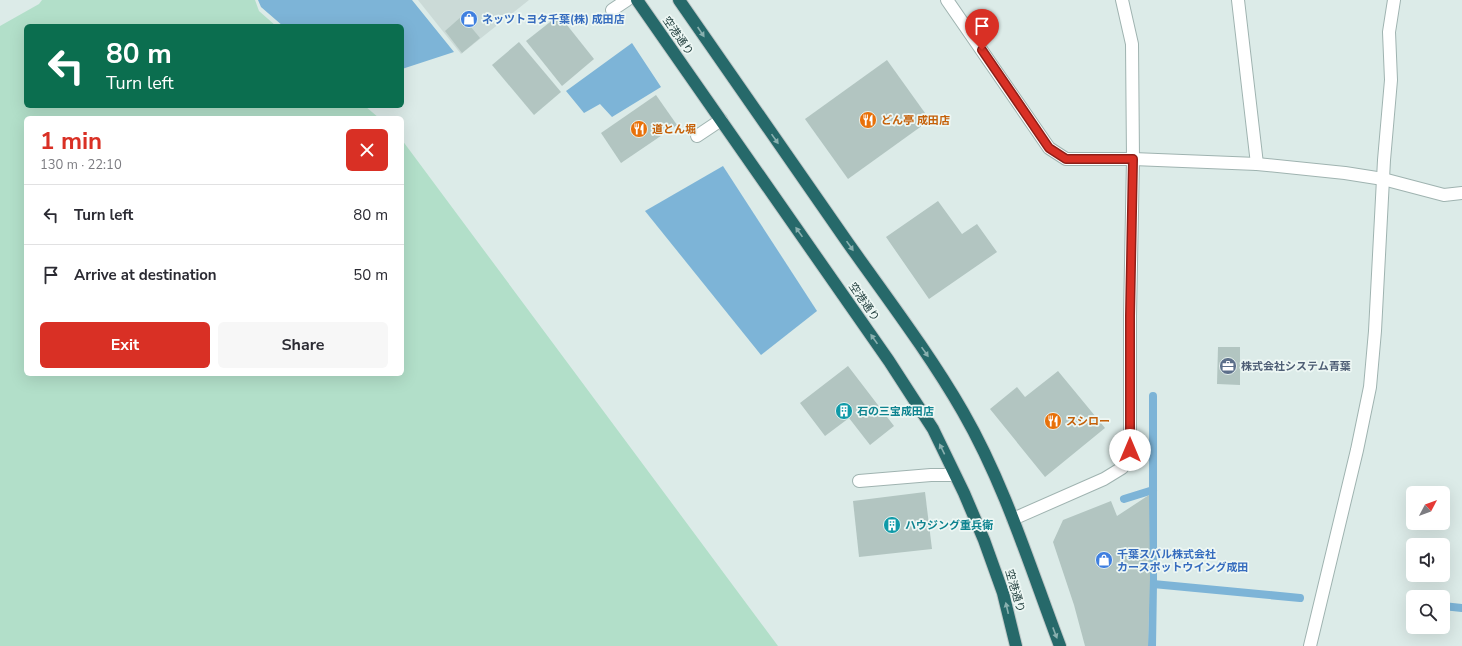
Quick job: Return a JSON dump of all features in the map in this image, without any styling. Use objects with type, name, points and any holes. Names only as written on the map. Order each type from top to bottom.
[{"type":"highway","name":"空港通り","points":[[637,0],[889,361],[933,429],[984,540],[1003,593],[1016,646]]},
{"type":"highway","name":"空港通り","points":[[679,0],[929,358],[966,418],[986,457],[1013,519],[1060,646]]},
{"type":"street","points":[[612,10],[626,0]]},
{"type":"street","points":[[947,0],[1049,148],[1066,159],[1133,159],[1257,164],[1383,178],[1444,194],[1462,193]]},
{"type":"street","points":[[1013,519],[1104,479],[1122,468],[1130,450],[1130,316],[1133,159],[1132,44],[1122,0]]},
{"type":"street","points":[[1238,0],[1257,164]]},
{"type":"street","points":[[1310,646],[1357,450],[1370,387],[1375,332],[1384,160],[1391,80],[1389,32],[1394,0]]},
{"type":"street","points":[[697,136],[721,120]]},
{"type":"street","points":[[859,481],[931,475],[955,475]]},
{"type":"shaded area","name":"ネッツトヨタ千葉(株) 成田店","points":[[418,0],[529,0],[461,54]]},
{"type":"green space","points":[[42,0],[255,0],[259,11],[274,24],[24,24],[24,108],[367,108],[377,116],[24,116],[24,376],[404,376],[404,143],[778,646],[0,646],[0,26],[39,4]]},
{"type":"water","points":[[258,0],[412,0],[454,52],[404,68],[404,24],[281,24],[261,7]]},
{"type":"water","points":[[632,43],[661,87],[612,117],[600,104],[584,113],[566,91]]},
{"type":"water","points":[[723,166],[817,311],[761,355],[645,211]]},
{"type":"building","points":[[559,15],[594,59],[562,86],[526,41]]},
{"type":"building","points":[[462,16],[480,38],[462,53],[445,31]]},
{"type":"building","points":[[519,42],[561,92],[534,115],[492,65]]},
{"type":"building","name":"どん亭 成田店","points":[[887,60],[930,120],[848,179],[805,119]]},
{"type":"building","name":"道とん堀","points":[[656,95],[677,125],[621,163],[601,133]]},
{"type":"building","points":[[938,201],[962,234],[977,224],[997,252],[929,299],[886,237]]},
{"type":"building","name":"株式会社システム青葉","points":[[1218,347],[1240,347],[1240,385],[1217,384]]},
{"type":"building","name":"石の三宝成田店","points":[[848,366],[894,426],[870,445],[849,418],[825,436],[800,403]]},
{"type":"building","points":[[1058,371],[1105,428],[1045,477],[990,409],[1017,387],[1025,397]]},
{"type":"building","name":"ハウジング重兵衛","points":[[925,492],[932,549],[859,557],[853,501]]},
{"type":"building","name":"千葉スバル株式会社 カースポットウイング成田","points":[[1149,495],[1150,578],[1148,646],[1085,646],[1074,605],[1053,542],[1063,520],[1111,501],[1117,516]]},
{"type":"waterway","points":[[1152,646],[1153,396]]},
{"type":"waterway","points":[[1124,499],[1153,490]]},
{"type":"waterway","points":[[1153,584],[1300,598]]},
{"type":"waterway","points":[[1450,607],[1462,608]]},
{"type":"place","name":"ネッツトヨタ千葉(株) 成田店","points":[[469,19]]},
{"type":"place","name":"どん亭 成田店","points":[[868,120]]},
{"type":"place","name":"道とん堀","points":[[639,129]]},
{"type":"place","name":"株式会社システム青葉","points":[[1228,366]]},
{"type":"place","name":"石の三宝成田店","points":[[844,411]]},
{"type":"place","name":"スシロー","points":[[1053,421]]},
{"type":"place","name":"ハウジング重兵衛","points":[[892,525]]},
{"type":"place","name":"千葉スバル株式会社 カースポットウイング成田","points":[[1104,560]]},
{"type":"route","points":[[982,50],[1049,148],[1066,159],[1133,159],[1130,316],[1130,450]]}]
